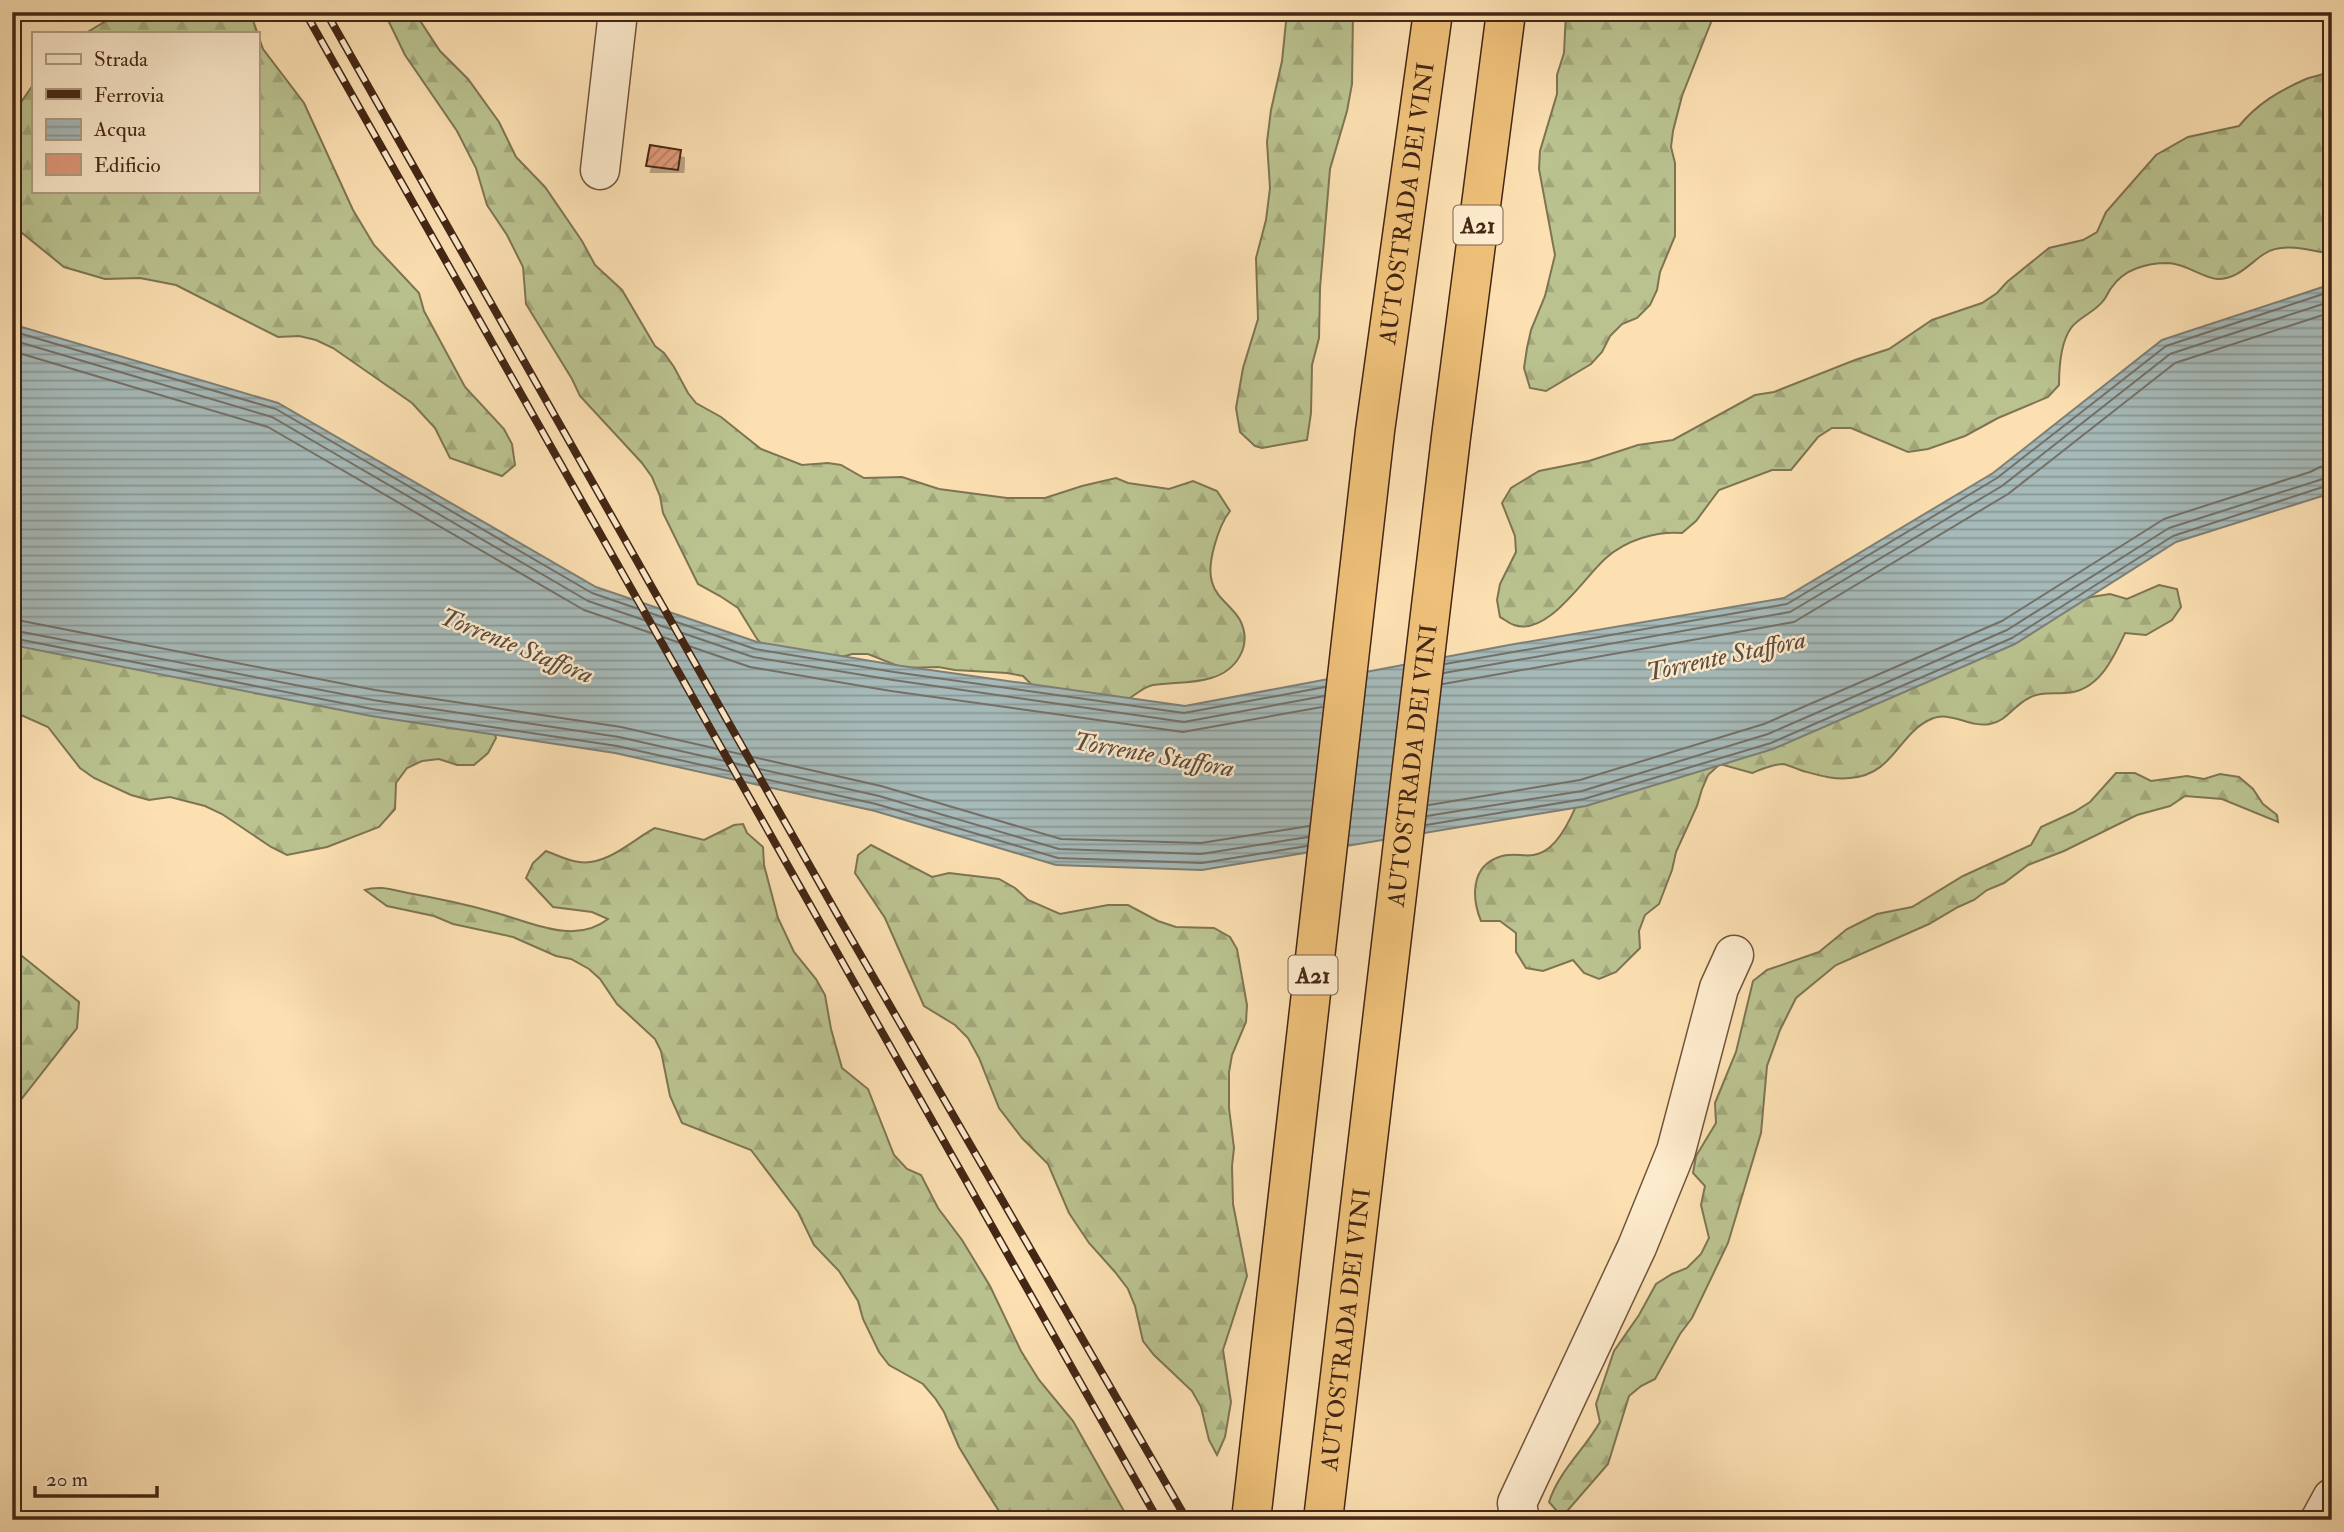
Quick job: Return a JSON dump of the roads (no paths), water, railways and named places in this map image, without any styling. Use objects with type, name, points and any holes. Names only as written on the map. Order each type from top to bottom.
[{"type":"highway","name":"AUTOSTRADA DEI VINI","points":[[1251,1520],[1375,431],[1433,12]]},
{"type":"highway","name":"AUTOSTRADA DEI VINI","points":[[1323,1520],[1451,437],[1506,12]]},
{"type":"street","points":[[600,170],[618,12]]},
{"type":"street","points":[[1520,1520],[1517,1503],[1637,1247],[1676,1151],[1697,1063],[1719,988],[1734,955]]},
{"type":"street","points":[[2320,1520],[2332,1498]]},
{"type":"water","name":"Torrente Staffora","points":[[2332,284],[2332,490],[2322,496],[2176,542],[2015,644],[1773,749],[1586,806],[1202,870],[1056,865],[875,811],[615,753],[371,716],[12,645],[12,324],[278,403],[596,587],[757,642],[895,665],[1185,706],[1509,645],[1784,598],[1993,473],[2162,340]]},
{"type":"railway","points":[[305,12],[1158,1520]]},
{"type":"railway","points":[[326,12],[841,921],[1187,1520]]}]
